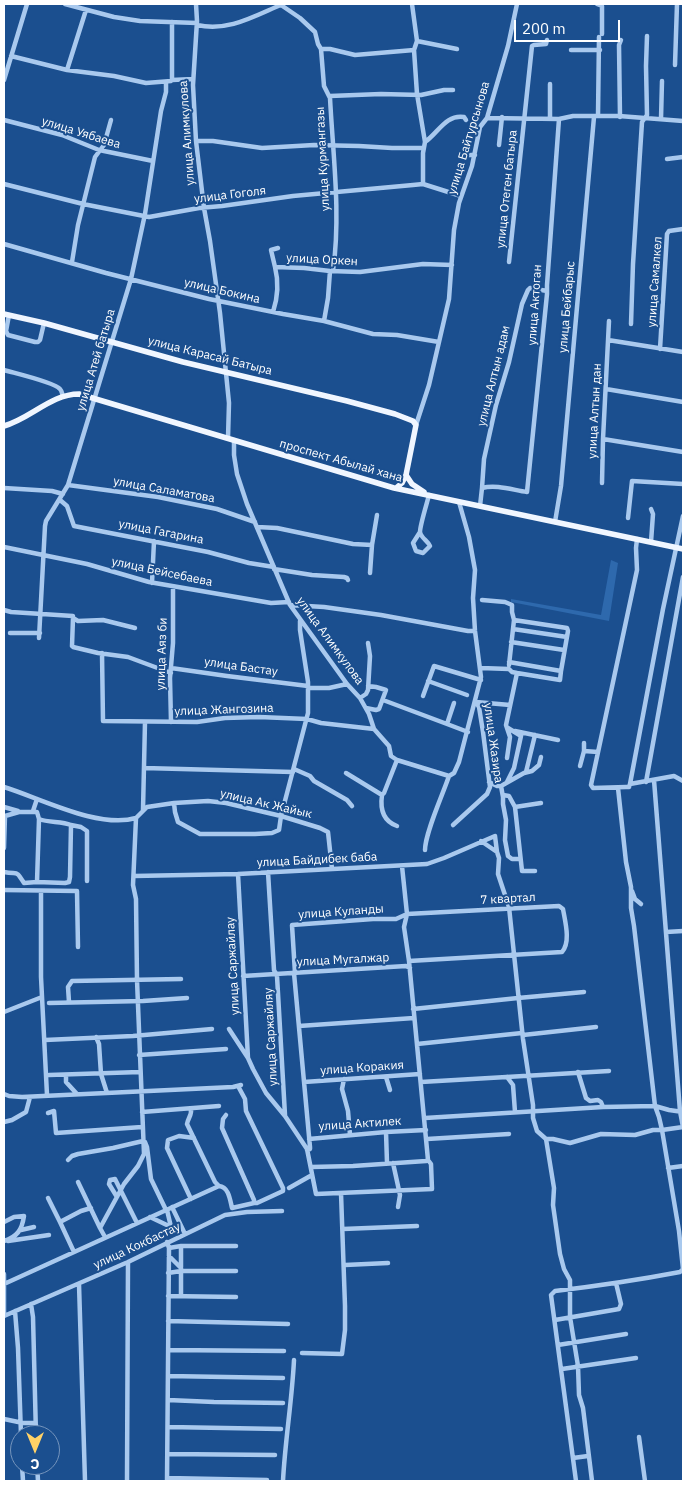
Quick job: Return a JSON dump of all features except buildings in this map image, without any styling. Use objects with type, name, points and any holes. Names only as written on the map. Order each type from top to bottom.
[{"type":"main road","name":"улица Карасай Батыра","points":[[7,314],[227,373],[314,392],[395,414],[410,420]]},
{"type":"main road","name":"проспект Абылай хана","points":[[4,426],[17,422],[63,396],[79,394],[396,488],[683,549]]},
{"type":"main road","points":[[396,488],[402,483],[406,475],[416,425],[410,420]]},
{"type":"main road","points":[[406,475],[414,486],[430,495]]},
{"type":"street","points":[[4,80],[27,4]]},
{"type":"street","points":[[65,4],[114,17],[219,26],[236,24],[283,4]]},
{"type":"street","name":"улица Алимкулова","points":[[196,4],[197,24],[193,79],[196,141],[204,208],[219,301],[227,373],[231,439],[237,474],[289,604],[347,684],[360,698],[374,729],[389,746],[391,756],[397,760]]},
{"type":"street","name":"улица Курмангазы","points":[[283,4],[315,32],[321,49],[324,86],[330,96],[336,249],[324,321]]},
{"type":"street","points":[[412,4],[417,41],[414,50],[417,94],[424,145],[423,184]]},
{"type":"street","name":"улица Байтурсынова","points":[[416,425],[429,385],[449,299],[455,222],[461,196],[475,155],[480,127],[487,118],[508,46],[517,4]]},
{"type":"street","name":"улица Бейбарыс","points":[[555,522],[559,499],[596,116],[602,6],[597,4]]},
{"type":"street","points":[[676,65],[677,4]]},
{"type":"street","points":[[67,70],[86,10]]},
{"type":"street","points":[[172,22],[172,80]]},
{"type":"street","points":[[631,324],[642,126],[647,115],[647,36]]},
{"type":"street","name":"улица Отеген батыра","points":[[509,262],[532,46],[546,44],[546,40]]},
{"type":"street","points":[[620,116],[619,45],[621,40]]},
{"type":"street","points":[[417,41],[457,49]]},
{"type":"street","points":[[321,49],[330,49],[355,55],[414,50]]},
{"type":"street","points":[[571,50],[600,50]]},
{"type":"street","points":[[4,55],[67,70],[114,76],[146,83],[193,79]]},
{"type":"street","points":[[661,119],[662,81]]},
{"type":"street","name":"улица Атей батыра","points":[[10,633],[40,636],[46,521],[68,485],[130,279],[144,217],[161,111],[166,92],[166,82]]},
{"type":"street","points":[[550,84],[550,119]]},
{"type":"street","points":[[330,96],[421,95],[453,90]]},
{"type":"street","points":[[196,141],[212,141],[262,148],[332,145],[392,148],[424,145],[449,119],[460,116],[466,120]]},
{"type":"street","points":[[487,118],[559,119],[573,116],[620,116],[683,121]]},
{"type":"street","points":[[499,145],[502,117]]},
{"type":"street","name":"улица Актоган","points":[[482,488],[492,486],[527,492],[543,339],[559,119]]},
{"type":"street","name":"улица Уябаева","points":[[4,120],[62,135],[99,150],[154,161]]},
{"type":"street","points":[[72,262],[83,204],[95,158],[104,145],[111,120]]},
{"type":"street","points":[[464,155],[475,155]]},
{"type":"street","points":[[667,160],[683,157]]},
{"type":"street","name":"улица Гоголя","points":[[4,184],[144,217],[335,192],[423,184],[461,196]]},
{"type":"street","name":"улица Самалкел","points":[[660,349],[667,234],[669,231],[683,229]]},
{"type":"street","name":"улица Бокина","points":[[4,244],[130,279],[219,301],[324,321],[373,334],[397,335],[439,342]]},
{"type":"street","name":"улица Оркен","points":[[278,248],[272,250],[275,267],[373,272],[422,264],[452,265]]},
{"type":"street","points":[[273,312],[278,289],[275,267]]},
{"type":"street","name":"улица Алтын адам","points":[[482,488],[484,459],[493,416],[509,362],[522,304],[530,288],[547,292]]},
{"type":"street","points":[[7,314],[6,332],[8,336],[35,342],[39,341],[44,323]]},
{"type":"street","name":"улица Алтын дан","points":[[602,483],[610,321]]},
{"type":"street","points":[[608,340],[683,352]]},
{"type":"street","points":[[4,370],[58,387],[63,396]]},
{"type":"street","points":[[606,389],[683,402]]},
{"type":"street","points":[[410,420],[419,417]]},
{"type":"street","points":[[603,439],[683,452]]},
{"type":"street","points":[[628,518],[632,481],[683,484]]},
{"type":"street","name":"улица Саламатова","points":[[68,485],[158,497],[223,511],[256,524],[353,544],[372,545]]},
{"type":"street","points":[[4,488],[52,491],[63,494]]},
{"type":"street","points":[[480,506],[482,488]]},
{"type":"street","points":[[420,532],[422,538],[430,545],[425,551],[420,553],[414,550],[413,543],[420,532],[430,495]]},
{"type":"street","name":"улица Гагарина","points":[[60,500],[67,506],[74,526],[208,552],[274,568],[312,575],[344,577],[348,580]]},
{"type":"street","name":"улица Жазира","points":[[452,825],[487,794],[490,787],[479,707],[476,702],[481,680],[481,668],[473,598],[475,570],[473,552],[459,502]]},
{"type":"street","points":[[651,509],[653,510],[651,542]]},
{"type":"street","points":[[370,573],[377,515]]},
{"type":"street","points":[[630,784],[663,609],[683,516]]},
{"type":"street","points":[[637,538],[637,570],[592,787],[629,787],[630,784],[674,776],[683,781]]},
{"type":"street","points":[[152,583],[154,541]]},
{"type":"street","name":"улица Бейсебаева","points":[[4,546],[87,564],[152,583],[271,603],[324,607],[476,631]]},
{"type":"street","points":[[646,782],[683,577]]},
{"type":"street","name":"улица Аяз би","points":[[171,722],[174,586]]},
{"type":"street","points":[[482,600],[505,602],[512,605],[514,620],[509,669]]},
{"type":"street","points":[[4,610],[73,616],[78,621],[103,620],[135,628]]},
{"type":"street","name":"улица Бастау","points":[[73,618],[72,646],[76,648],[128,657],[171,670],[308,687],[329,688],[347,684]]},
{"type":"street","points":[[481,668],[509,669],[512,672],[560,680],[567,628],[514,620]]},
{"type":"street","points":[[174,803],[178,822],[200,834],[255,834],[279,830],[307,719],[307,665],[300,621]]},
{"type":"street","points":[[513,629],[567,637]]},
{"type":"street","points":[[511,642],[564,650]]},
{"type":"street","points":[[360,698],[366,694],[368,686],[370,656],[368,643]]},
{"type":"street","name":"улица Жангозина","points":[[102,654],[103,722],[197,722],[226,716],[307,719],[321,723],[374,729]]},
{"type":"street","points":[[509,662],[561,671]]},
{"type":"street","points":[[423,696],[434,666],[481,680]]},
{"type":"street","points":[[507,758],[510,737],[507,727],[517,673]]},
{"type":"street","points":[[428,681],[467,695]]},
{"type":"street","points":[[366,708],[378,710],[386,690],[368,686]]},
{"type":"street","points":[[383,700],[468,732]]},
{"type":"street","points":[[425,850],[429,832],[449,776],[454,773],[476,702],[510,705]]},
{"type":"street","points":[[447,724],[454,703]]},
{"type":"street","points":[[4,793],[5,787],[97,817],[127,820],[136,818],[143,810],[145,722]]},
{"type":"street","points":[[507,727],[521,736],[514,768],[507,782]]},
{"type":"street","points":[[514,731],[558,740]]},
{"type":"street","points":[[524,773],[535,735]]},
{"type":"street","points":[[580,766],[584,743]]},
{"type":"street","points":[[584,751],[598,752]]},
{"type":"street","points":[[489,782],[501,786],[524,773],[532,771],[539,765],[540,757]]},
{"type":"street","points":[[397,826],[385,817],[382,810],[382,795],[397,760],[449,776]]},
{"type":"street","points":[[144,768],[294,771],[310,776],[314,781],[347,800],[352,806]]},
{"type":"street","points":[[514,768],[516,773],[524,773]]},
{"type":"street","points":[[346,773],[382,795]]},
{"type":"street","points":[[481,842],[497,852],[499,858],[498,874],[509,909],[518,998],[530,1076],[535,1127],[540,1135],[546,1139],[570,1143],[601,1134],[635,1135],[653,1130],[683,1127],[654,780]]},
{"type":"street","points":[[501,786],[506,820],[505,840],[508,856],[512,859],[520,859]]},
{"type":"street","points":[[576,1481],[552,1296],[555,1291],[680,1272],[683,1269],[681,1231],[659,1116],[654,1106],[631,902],[631,887],[618,788]]},
{"type":"street","points":[[503,795],[509,796],[515,806],[522,870],[535,870]]},
{"type":"street","points":[[37,882],[39,819],[35,812],[39,799]]},
{"type":"street","name":"улица Ак Жайык","points":[[143,810],[147,807],[174,803],[208,801],[226,803],[281,816],[320,828],[328,832],[332,870]]},
{"type":"street","points":[[503,804],[515,806],[541,802]]},
{"type":"street","points":[[4,807],[19,812]]},
{"type":"street","points":[[4,848],[5,816],[19,812],[35,812]]},
{"type":"street","points":[[100,1228],[120,1190],[138,1166],[144,1154],[138,1035],[137,907],[134,890],[136,818]]},
{"type":"street","points":[[39,819],[46,822],[81,826],[87,830],[86,881]]},
{"type":"street","points":[[4,872],[16,872],[24,883],[69,882],[71,825]]},
{"type":"street","name":"улица Байдибек баба","points":[[134,876],[238,874],[427,864],[495,836],[497,852]]},
{"type":"street","points":[[302,1353],[342,1354],[345,1330],[345,1265],[341,1193],[432,1189],[431,1164],[428,1160],[410,968],[404,927],[407,914],[402,866]]},
{"type":"street","name":"улица Саржайляу","points":[[268,872],[274,970],[277,974],[285,1116],[307,1150],[316,1194],[341,1193]]},
{"type":"street","name":"улица Саржайлау","points":[[238,874],[248,1058]]},
{"type":"street","points":[[631,887],[639,903],[631,902]]},
{"type":"street","points":[[4,890],[77,891],[78,947]]},
{"type":"street","points":[[40,891],[42,998],[47,1095]]},
{"type":"street","name":"7 квартал","points":[[407,914],[559,906],[563,908],[567,940],[566,947],[562,952],[514,955]]},
{"type":"street","name":"улица Куланды","points":[[295,973],[292,925],[396,919],[407,914]]},
{"type":"street","points":[[666,932],[683,932]]},
{"type":"street","points":[[409,961],[514,955]]},
{"type":"street","name":"улица Мугалжар","points":[[243,976],[406,966],[410,968]]},
{"type":"street","points":[[295,973],[309,1139]]},
{"type":"street","points":[[69,1002],[68,987],[72,981],[181,979]]},
{"type":"street","points":[[413,1008],[584,992]]},
{"type":"street","points":[[4,1012],[42,998]]},
{"type":"street","points":[[49,1003],[186,998]]},
{"type":"street","points":[[299,1026],[414,1018]]},
{"type":"street","points":[[417,1044],[596,1027]]},
{"type":"street","points":[[44,1040],[212,1029]]},
{"type":"street","points":[[229,1029],[248,1058],[266,1093],[285,1116]]},
{"type":"street","points":[[96,1037],[99,1044],[101,1074],[107,1093]]},
{"type":"street","points":[[139,1055],[226,1049]]},
{"type":"street","points":[[421,1082],[609,1071]]},
{"type":"street","points":[[49,1076],[140,1072]]},
{"type":"street","points":[[578,1072],[586,1098],[584,1108]]},
{"type":"street","name":"улица Коракия","points":[[304,1082],[420,1074]]},
{"type":"street","points":[[66,1075],[66,1082],[76,1094]]},
{"type":"street","points":[[386,1076],[390,1090]]},
{"type":"street","points":[[507,1077],[512,1085],[515,1112]]},
{"type":"street","points":[[344,1079],[342,1089],[348,1111],[350,1134]]},
{"type":"street","points":[[4,1094],[30,1097],[240,1086],[246,1099],[246,1111],[284,1189],[282,1192],[232,1211],[225,1188],[215,1182],[187,1124],[191,1117],[191,1109]]},
{"type":"street","points":[[4,1122],[26,1112],[30,1097]]},
{"type":"street","points":[[586,1098],[590,1101],[598,1100],[603,1107]]},
{"type":"street","points":[[142,1112],[219,1106]]},
{"type":"street","points":[[424,1118],[603,1107],[654,1106],[682,1111]]},
{"type":"street","points":[[48,1113],[54,1111],[56,1133],[142,1127]]},
{"type":"street","points":[[226,1115],[223,1119],[222,1128],[254,1203]]},
{"type":"street","name":"улица Актилек","points":[[307,1150],[310,1149],[309,1139],[350,1134],[426,1130]]},
{"type":"street","points":[[386,1132],[387,1164]]},
{"type":"street","points":[[427,1139],[509,1134]]},
{"type":"street","points":[[191,1199],[166,1144],[168,1140],[175,1137],[194,1138]]},
{"type":"street","points":[[546,1139],[554,1188],[553,1204],[560,1254],[564,1269],[570,1280],[570,1317],[578,1366],[578,1395],[583,1408],[592,1481]]},
{"type":"street","points":[[68,1160],[78,1154],[113,1148],[143,1140]]},
{"type":"street","points":[[143,1140],[147,1147],[151,1179],[166,1210],[171,1227],[150,1217]]},
{"type":"street","points":[[311,1167],[387,1164],[428,1160]]},
{"type":"street","points":[[393,1163],[400,1198],[398,1207]]},
{"type":"street","points":[[668,1168],[683,1166]]},
{"type":"street","points":[[289,1188],[312,1175]]},
{"type":"street","points":[[117,1197],[110,1187],[110,1180],[115,1179],[136,1223]]},
{"type":"street","points":[[78,1182],[105,1238]]},
{"type":"street","points":[[4,1284],[219,1186]]},
{"type":"street","points":[[48,1198],[74,1252]]},
{"type":"street","points":[[172,1207],[185,1234]]},
{"type":"street","points":[[60,1222],[81,1210],[90,1208]]},
{"type":"street","name":"улица Кокбастау","points":[[4,1316],[128,1262],[232,1211],[282,1211]]},
{"type":"street","points":[[4,1222],[14,1217],[24,1216],[21,1230]]},
{"type":"street","points":[[4,1241],[16,1235],[28,1220]]},
{"type":"street","points":[[343,1229],[417,1226]]},
{"type":"street","points":[[21,1230],[34,1227]]},
{"type":"street","points":[[4,1241],[49,1235]]},
{"type":"street","points":[[167,1242],[169,1248],[167,1480],[267,1480]]},
{"type":"street","points":[[169,1248],[181,1246],[236,1246]]},
{"type":"street","points":[[181,1246],[181,1296]]},
{"type":"street","points":[[169,1256],[181,1269]]},
{"type":"street","points":[[127,1481],[128,1262]]},
{"type":"street","points":[[345,1265],[388,1264]]},
{"type":"street","points":[[168,1273],[181,1269],[236,1271]]},
{"type":"street","points":[[4,1274],[4,1316]]},
{"type":"street","points":[[555,1320],[619,1309],[621,1304],[616,1283]]},
{"type":"street","points":[[79,1284],[85,1481]]},
{"type":"street","points":[[168,1296],[236,1297]]},
{"type":"street","points":[[4,1419],[21,1423],[34,1423],[36,1425],[31,1304]]},
{"type":"street","points":[[15,1311],[21,1423]]},
{"type":"street","points":[[168,1321],[288,1324]]},
{"type":"street","points":[[558,1346],[626,1334]]},
{"type":"street","points":[[168,1350],[284,1351]]},
{"type":"street","points":[[562,1369],[636,1358]]},
{"type":"street","points":[[283,1481],[286,1434],[293,1388],[294,1360]]},
{"type":"street","points":[[168,1376],[283,1378]]},
{"type":"street","points":[[168,1400],[283,1403]]},
{"type":"street","points":[[168,1427],[280,1429]]},
{"type":"street","points":[[639,1437],[645,1481]]},
{"type":"street","points":[[168,1454],[274,1456]]},
{"type":"street","points":[[572,1458],[588,1456]]},
{"type":"shaded area","points":[[611,560],[618,563],[609,621],[511,602],[511,599],[601,615]]}]
